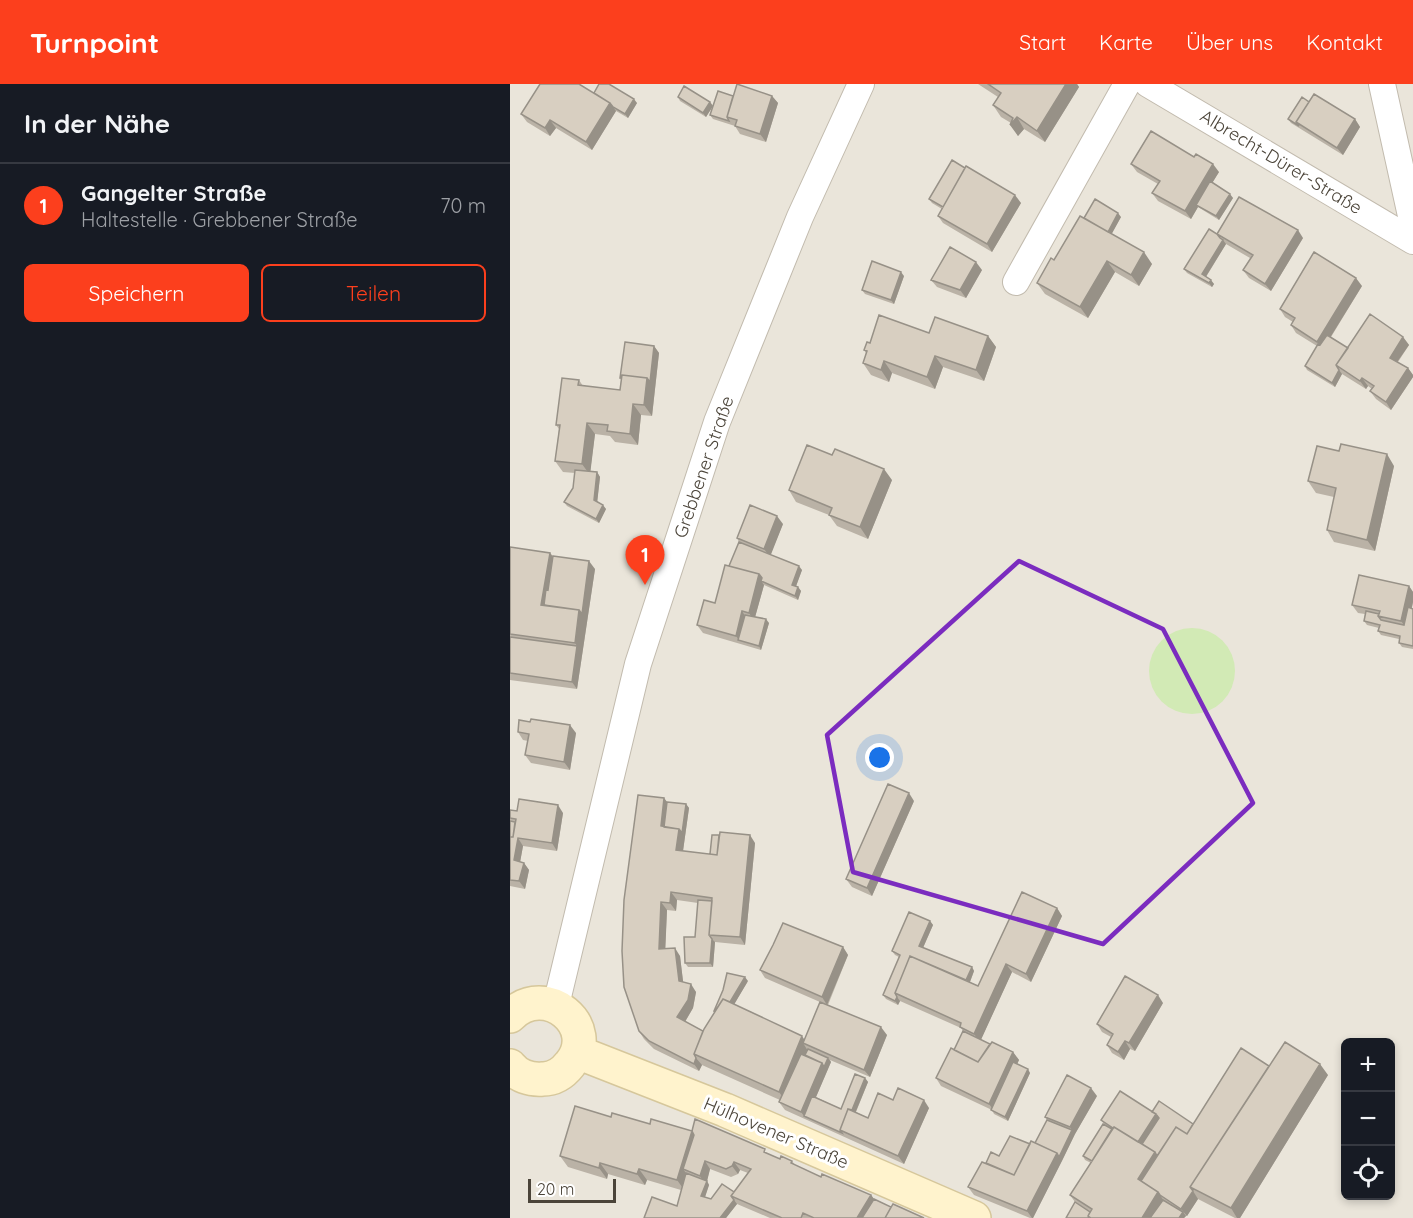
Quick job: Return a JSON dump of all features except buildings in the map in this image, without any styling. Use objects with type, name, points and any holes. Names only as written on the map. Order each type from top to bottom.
[{"type":"main road","points":[[510,1016],[520,1007],[532,1003],[544,1002],[556,1005],[567,1013],[575,1025],[578,1038],[577,1052],[565,1070],[556,1076],[545,1079],[514,1080]]},
{"type":"main road","name":"Hülhovener Straße","points":[[577,1052],[725,1110],[974,1218]]},
{"type":"street","name":"Grebbener Straße","points":[[556,1005],[639,664],[717,422],[801,217],[861,84]]},
{"type":"street","points":[[1016,282],[1127,84]]},
{"type":"street","name":"Albrecht-Dürer-Straße","points":[[1148,84],[1413,241]]},
{"type":"street","points":[[1383,84],[1413,225]]},
{"type":"highlighted area","points":[[1019,561],[1163,629],[1253,803],[1103,944],[853,872],[827,735]]},
{"type":"shaded area","points":[[510,84],[1413,84],[1413,209],[1406,211],[1413,256],[1413,1218],[510,1218]]},
{"type":"green space","points":[[1184,628],[1200,628],[1223,640],[1232,654],[1235,671],[1232,688],[1223,702],[1200,714],[1184,714],[1168,707],[1156,695],[1149,679],[1149,663],[1156,647],[1168,635]]},
{"type":"place","name":"Gangelter Straße","points":[[645,585]]}]
